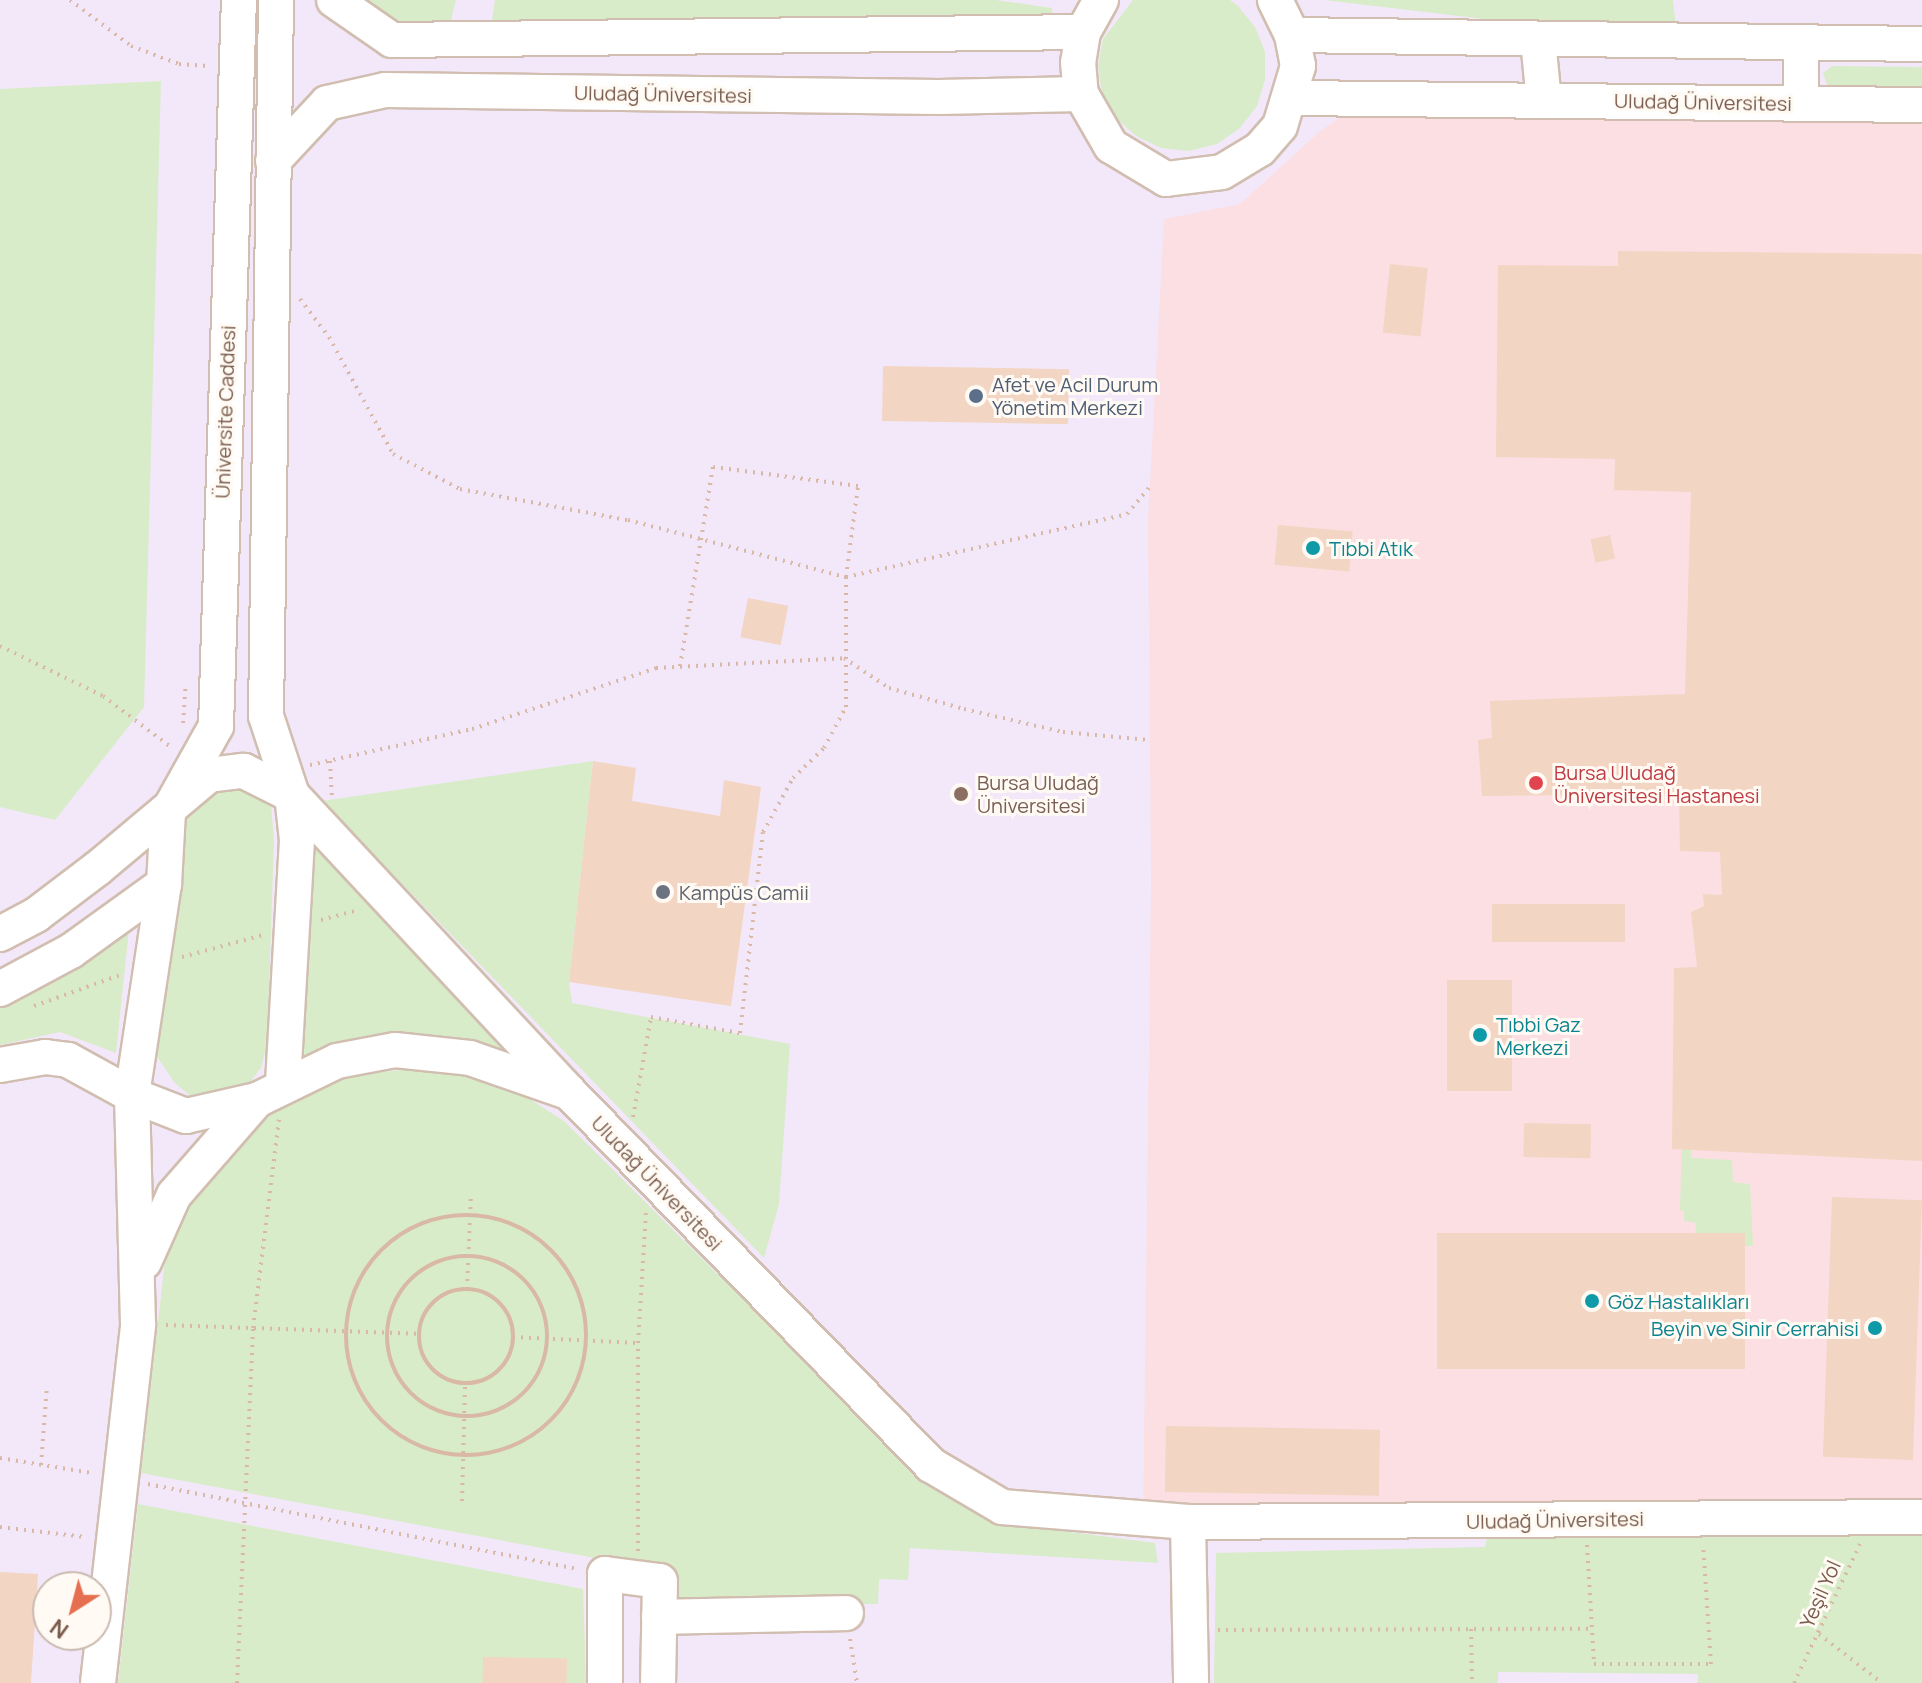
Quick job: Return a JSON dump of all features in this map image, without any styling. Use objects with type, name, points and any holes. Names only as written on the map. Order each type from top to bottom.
[{"type":"street","name":"Üniversite Caddesi","points":[[168,812],[216,726],[239,0]]},
{"type":"street","points":[[0,1065],[45,1057],[68,1060],[132,1095],[186,1116],[270,1092],[292,927],[297,840],[288,783],[266,716],[276,0]]},
{"type":"street","points":[[334,0],[392,40],[1083,32]]},
{"type":"street","points":[[1101,0],[1083,32],[1078,62],[1081,94],[1111,146],[1166,179],[1222,172],[1247,157],[1280,126],[1292,98],[1298,66],[1292,35],[1275,0]]},
{"type":"street","points":[[1292,35],[1922,44]]},
{"type":"street","points":[[1538,40],[1544,101]]},
{"type":"street","points":[[1801,42],[1801,104]]},
{"type":"street","name":"Uludağ Üniversitesi","points":[[273,161],[327,103],[385,90],[939,97],[1081,94]]},
{"type":"street","name":"Uludağ Üniversitesi","points":[[1292,98],[1922,105]]},
{"type":"street","points":[[0,934],[36,915],[168,812],[209,775],[244,771],[288,783],[391,901],[569,1092]]},
{"type":"street","name":"Uludağ Üniversitesi","points":[[98,1683],[117,1477],[138,1324],[141,1269],[132,1095],[164,884],[168,812]]},
{"type":"street","points":[[14,999],[71,951],[164,884]]},
{"type":"street","name":"Uludağ Üniversitesi","points":[[141,1269],[174,1195],[270,1092],[337,1061],[395,1050],[470,1058],[569,1092],[931,1465],[1002,1507],[1188,1522],[1922,1517]]},
{"type":"street","points":[[1188,1522],[1191,1683]]},
{"type":"street","points":[[605,1683],[622,1577],[660,1581],[658,1683]]},
{"type":"street","points":[[659,1617],[846,1613]]},
{"type":"path","points":[[70,0],[131,46],[179,64],[235,68]]},
{"type":"path","points":[[271,276],[290,285],[329,337],[393,454],[460,489],[628,520],[846,577],[1127,514],[1149,488]]},
{"type":"path","points":[[0,1458],[117,1477],[622,1577],[638,1343],[638,1163],[651,1017],[740,1033],[763,832],[793,778],[824,748],[846,707],[846,577],[858,486],[713,467],[680,667]]},
{"type":"path","points":[[0,646],[103,696],[194,767]]},
{"type":"path","points":[[288,783],[472,729],[615,679],[680,667],[844,658],[889,688],[964,709],[1063,732],[1149,740]]},
{"type":"path","points":[[14,999],[152,966],[391,901]]},
{"type":"path","points":[[237,1683],[253,1328],[270,1092]]},
{"type":"path","points":[[467,1289],[471,1195]]},
{"type":"path","points":[[469,1213],[515,1224],[554,1251],[579,1291],[588,1338],[578,1384],[550,1423],[510,1448],[464,1456],[417,1446],[378,1418],[353,1378],[345,1332],[355,1285],[382,1246],[422,1221],[469,1213]]},
{"type":"path","points":[[469,1255],[500,1262],[526,1280],[543,1307],[548,1338],[541,1369],[523,1395],[496,1411],[465,1417],[434,1410],[409,1391],[392,1365],[386,1334],[393,1303],[411,1277],[438,1260],[469,1255]]},
{"type":"path","points":[[467,1289],[500,1303],[513,1337],[499,1370],[465,1383],[432,1368],[419,1334],[434,1301],[467,1289]]},
{"type":"path","points":[[138,1324],[419,1334]]},
{"type":"path","points":[[513,1337],[588,1338],[638,1343]]},
{"type":"path","points":[[462,1501],[465,1383]]},
{"type":"path","points":[[41,1465],[47,1385]]},
{"type":"path","name":"Yeşil Yol","points":[[1794,1683],[1872,1516]]},
{"type":"path","points":[[1585,1520],[1594,1664],[1711,1664],[1701,1518]]},
{"type":"path","points":[[0,1527],[111,1540]]},
{"type":"path","points":[[846,1613],[857,1683]]},
{"type":"path","points":[[1471,1629],[1472,1683]]},
{"type":"path","points":[[1190,1630],[1592,1629]]},
{"type":"path","points":[[1819,1634],[1882,1683]]},
{"type":"shaded area","name":"Bursa Uludağ Üniversitesi","points":[[0,0],[1922,0],[1922,1683],[0,1683]]},
{"type":"shaded area","name":"Bursa Uludağ Üniversitesi Hastanesi","points":[[1368,98],[1922,105],[1922,1514],[1143,1519],[1151,881],[1148,521],[1164,219],[1240,204],[1319,132]]},
{"type":"green space","points":[[364,0],[456,0],[448,32],[408,32]]},
{"type":"green space","points":[[495,0],[996,0],[1052,8],[1053,22],[491,27]]},
{"type":"green space","points":[[1133,0],[1230,0],[1238,6],[1255,27],[1265,52],[1265,80],[1257,106],[1240,128],[1217,144],[1189,151],[1161,148],[1136,136],[1115,117],[1102,93],[1098,66],[1103,39]]},
{"type":"green space","points":[[1324,0],[1673,0],[1678,42]]},
{"type":"green space","points":[[1832,66],[1922,67],[1922,93],[1829,90],[1823,73]]},
{"type":"green space","points":[[161,81],[144,707],[55,820],[0,807],[0,89]]},
{"type":"green space","points":[[593,761],[569,982],[572,1003],[790,1044],[779,1204],[764,1258],[322,801]]},
{"type":"green space","points":[[209,775],[254,785],[271,803],[274,842],[267,1045],[261,1068],[247,1086],[209,1101],[190,1096],[174,1082],[154,1052],[168,812]]},
{"type":"green space","points":[[292,795],[569,1092],[395,1050],[283,1084]]},
{"type":"green space","points":[[130,920],[116,1053],[60,1032],[0,1045],[0,992]]},
{"type":"green space","points":[[1696,980],[1691,1158],[1732,1160],[1733,1182],[1750,1184],[1753,1246],[1695,1246],[1696,1223],[1684,1221],[1684,1211],[1680,1210],[1686,982]]},
{"type":"green space","points":[[412,1069],[468,1071],[517,1091],[564,1121],[926,1482],[1001,1523],[1155,1543],[1158,1563],[910,1548],[908,1580],[879,1579],[878,1604],[675,1606],[654,1569],[141,1473],[167,1242],[201,1185],[247,1133],[300,1092],[353,1075]]},
{"type":"green space","points":[[138,1504],[583,1589],[586,1683],[118,1683]]},
{"type":"green space","points":[[1922,1517],[1922,1683],[1698,1683],[1698,1674],[1498,1672],[1498,1683],[1214,1683],[1216,1553],[1485,1547],[1491,1521]]},
{"type":"building","points":[[1618,251],[1922,254],[1922,1161],[1672,1149],[1674,968],[1697,967],[1691,912],[1704,906],[1703,894],[1722,895],[1720,852],[1680,851],[1679,794],[1482,796],[1478,740],[1492,738],[1490,701],[1685,694],[1691,492],[1614,490],[1615,459],[1496,457],[1498,265],[1618,266]]},
{"type":"building","points":[[1390,264],[1428,268],[1421,337],[1383,333]]},
{"type":"building","name":"Afet ve Acil Durum Yönetim Merkezi","points":[[883,366],[1069,369],[1068,424],[882,421]]},
{"type":"building","name":"Tıbbi Atık","points":[[1278,525],[1353,532],[1349,571],[1275,565]]},
{"type":"building","points":[[1610,535],[1615,558],[1595,563],[1590,539]]},
{"type":"building","points":[[748,598],[788,606],[781,645],[740,637]]},
{"type":"building","name":"Kampüs Camii","points":[[593,761],[636,768],[632,801],[720,816],[724,780],[761,787],[731,1006],[569,982]]},
{"type":"building","points":[[1492,904],[1625,904],[1625,942],[1492,942]]},
{"type":"building","name":"Tıbbi Gaz Merkezi","points":[[1447,980],[1512,980],[1512,1091],[1447,1091]]},
{"type":"building","points":[[1524,1123],[1591,1124],[1590,1158],[1523,1157]]},
{"type":"building","name":"Beyin ve Sinir Cerrahisi","points":[[1832,1197],[1922,1200],[1913,1460],[1823,1457]]},
{"type":"building","name":"Göz Hastalıkları","points":[[1437,1233],[1745,1233],[1745,1369],[1437,1369]]},
{"type":"building","points":[[1166,1426],[1380,1430],[1379,1496],[1165,1492]]},
{"type":"building","points":[[0,1572],[32,1574],[31,1683],[0,1683]]},
{"type":"building","points":[[483,1657],[567,1658],[567,1683],[483,1683]]},
{"type":"place","name":"Afet ve Acil Durum Yönetim Merkezi","points":[[976,396]]},
{"type":"place","name":"Tıbbi Atık","points":[[1313,548]]},
{"type":"place","name":"Bursa Uludağ Üniversitesi Hastanesi","points":[[1536,783]]},
{"type":"place","name":"Bursa Uludağ Üniversitesi","points":[[961,794]]},
{"type":"place","name":"Kampüs Camii","points":[[663,892]]},
{"type":"place","name":"Tıbbi Gaz Merkezi","points":[[1480,1035]]},
{"type":"place","name":"Göz Hastalıkları","points":[[1592,1301]]},
{"type":"place","name":"Beyin ve Sinir Cerrahisi","points":[[1875,1328]]}]
